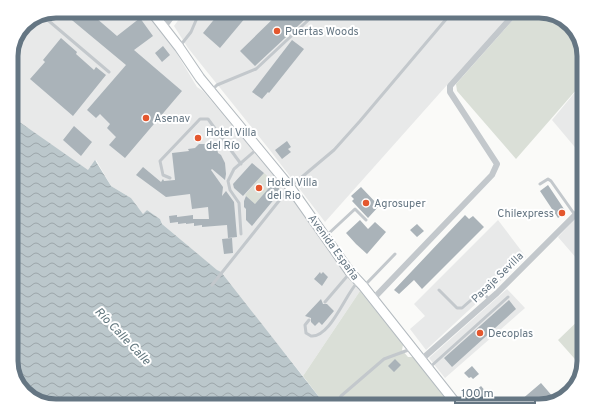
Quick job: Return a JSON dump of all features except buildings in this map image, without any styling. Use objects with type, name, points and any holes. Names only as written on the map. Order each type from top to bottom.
[{"type":"main road","name":"Avenida España","points":[[157,18],[200,78],[290,187],[350,272],[422,359],[453,399]]},
{"type":"street","points":[[164,27],[171,18]]},
{"type":"street","points":[[373,299],[492,175],[498,164],[450,92],[450,86],[511,18]]},
{"type":"street","name":"Pasaje Sevilla","points":[[422,359],[489,300],[575,216]]},
{"type":"lane","points":[[179,47],[191,32],[197,18]]},
{"type":"lane","points":[[211,91],[217,85],[256,69],[311,18]]},
{"type":"lane","points":[[212,285],[290,187],[334,150],[360,122],[447,18]]},
{"type":"lane","points":[[47,19],[109,72]]},
{"type":"lane","points":[[170,178],[163,175],[160,161],[200,119],[208,119],[241,164]]},
{"type":"lane","points":[[241,234],[239,203],[230,190],[228,181],[234,169],[258,148]]},
{"type":"lane","points":[[540,184],[548,179],[551,181],[575,216]]},
{"type":"lane","points":[[326,236],[355,209],[366,220]]},
{"type":"lane","points":[[309,320],[305,325],[306,333],[313,337],[319,335],[333,320],[349,293],[395,254]]},
{"type":"lane","points":[[325,302],[350,272]]},
{"type":"lane","points":[[439,290],[457,308],[462,308],[479,293],[483,293],[489,300]]},
{"type":"lane","points":[[429,368],[508,297]]},
{"type":"lane","points":[[339,399],[384,359],[413,348]]},
{"type":"shaded area","points":[[51,18],[153,18],[162,29],[197,87],[203,91],[286,189],[360,291],[303,376],[221,274],[162,224],[160,219],[147,210],[143,214],[131,198],[111,186],[96,160],[88,171],[18,121],[19,46],[22,39],[31,27]]},
{"type":"shaded area","points":[[180,18],[507,18],[325,222],[188,48],[174,26]]},
{"type":"shaded area","points":[[515,18],[544,18],[556,22],[568,31],[576,46],[577,89],[516,159],[457,91],[456,84]]},
{"type":"shaded area","points":[[577,90],[577,150],[552,120]]},
{"type":"shaded area","name":"Hotel Villa del Rio","points":[[264,173],[274,182],[255,204],[245,195]]},
{"type":"shaded area","points":[[577,217],[577,259],[558,237]]},
{"type":"shaded area","points":[[498,220],[526,257],[426,350],[410,329],[425,316],[414,304]]},
{"type":"shaded area","points":[[507,289],[525,308],[445,378],[429,358]]},
{"type":"shaded area","points":[[360,291],[403,345],[402,350],[408,357],[413,357],[446,399],[321,399],[303,376]]},
{"type":"shaded area","points":[[577,322],[577,361],[558,340]]},
{"type":"water","name":"Río Calle Calle","points":[[18,121],[88,170],[95,160],[111,186],[131,198],[143,214],[147,210],[160,219],[162,224],[221,272],[321,399],[56,399],[44,397],[35,393],[23,380],[19,371],[18,363]]},
{"type":"place","name":"Puertas Woods","points":[[277,31]]},
{"type":"place","name":"Asenav","points":[[146,118]]},
{"type":"place","name":"Hotel Villa del Río","points":[[198,138]]},
{"type":"place","name":"Hotel Villa del Rio","points":[[259,188]]},
{"type":"place","name":"Agrosuper","points":[[366,203]]},
{"type":"place","name":"Chilexpress","points":[[562,213]]},
{"type":"place","name":"Decoplas","points":[[480,333]]}]
